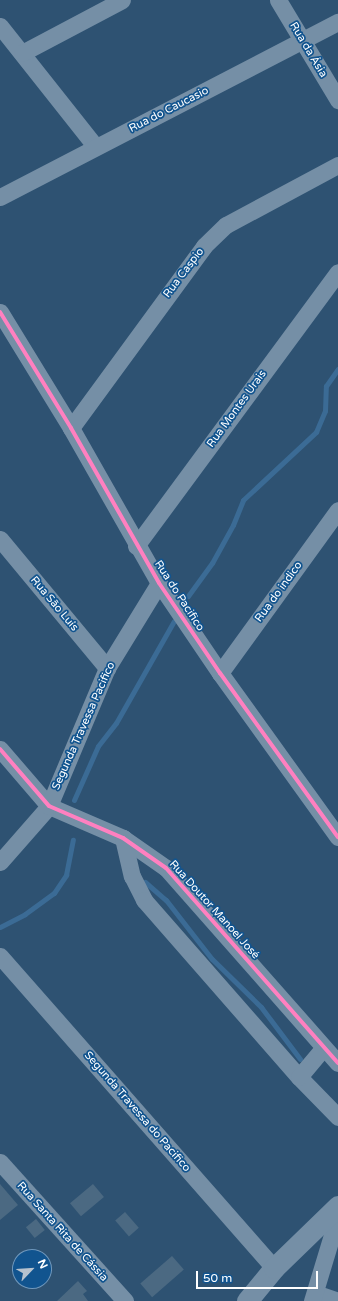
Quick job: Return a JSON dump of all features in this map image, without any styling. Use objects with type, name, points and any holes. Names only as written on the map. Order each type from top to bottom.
[{"type":"street","points":[[22,53],[122,0]]},
{"type":"street","name":"Rua da Ásia","points":[[278,0],[304,41],[338,100]]},
{"type":"street","name":"Rua do Caucasio","points":[[0,197],[304,41],[338,22]]},
{"type":"street","points":[[0,26],[96,147]]},
{"type":"street","name":"Rua Caspio","points":[[71,428],[204,246],[226,225],[338,164]]},
{"type":"street","name":"Rua Montes Urais","points":[[136,546],[338,272]]},
{"type":"street","name":"Rua do Pacifico","points":[[0,312],[71,428],[136,546],[159,583],[220,674],[336,830]]},
{"type":"street","name":"Rua do indico","points":[[220,674],[335,518]]},
{"type":"street","name":"Rua São Luís","points":[[0,539],[107,668]]},
{"type":"street","name":"Segunda Travessa Pacifico","points":[[0,862],[49,806],[107,668],[159,583]]},
{"type":"street","points":[[0,749],[49,806]]},
{"type":"street","name":"Rua Doutor Manoel José","points":[[49,806],[122,838],[166,868],[323,1048],[338,1063]]},
{"type":"street","points":[[122,838],[132,876],[144,900],[299,1077],[338,1117]]},
{"type":"street","name":"Segunda Travessa do Pacifico","points":[[0,956],[274,1268]]},
{"type":"street","points":[[299,1077],[323,1048]]},
{"type":"street","name":"Rua Santa Rita de Cássia","points":[[0,1162],[125,1301]]},
{"type":"street","points":[[246,1301],[274,1268],[338,1206]]},
{"type":"street","points":[[338,1214],[313,1297],[338,1301]]},
{"type":"building","points":[[0,1184],[18,1205],[0,1220]]},
{"type":"building","points":[[93,1184],[104,1197],[81,1216],[70,1203]]},
{"type":"building","points":[[125,1212],[139,1228],[129,1236],[115,1221]]},
{"type":"building","points":[[36,1219],[45,1230],[35,1238],[26,1227]]},
{"type":"building","points":[[172,1256],[184,1270],[152,1297],[140,1284]]},
{"type":"building","points":[[78,1281],[87,1291],[83,1294],[88,1301],[57,1301]]},
{"type":"waterway","points":[[188,596],[212,563],[233,525],[243,500],[316,432],[325,411],[326,386],[338,369]]},
{"type":"waterway","points":[[74,800],[98,746],[116,723],[174,621]]},
{"type":"waterway","points":[[0,927],[25,914],[54,893],[66,875],[73,840]]},
{"type":"waterway","points":[[145,882],[166,900],[212,959],[261,1007],[300,1059]]},
{"type":"cycle path","points":[[0,312],[71,428],[159,583],[220,673],[338,837]]},
{"type":"cycle path","points":[[0,749],[49,806],[123,838],[166,868],[338,1063]]}]
